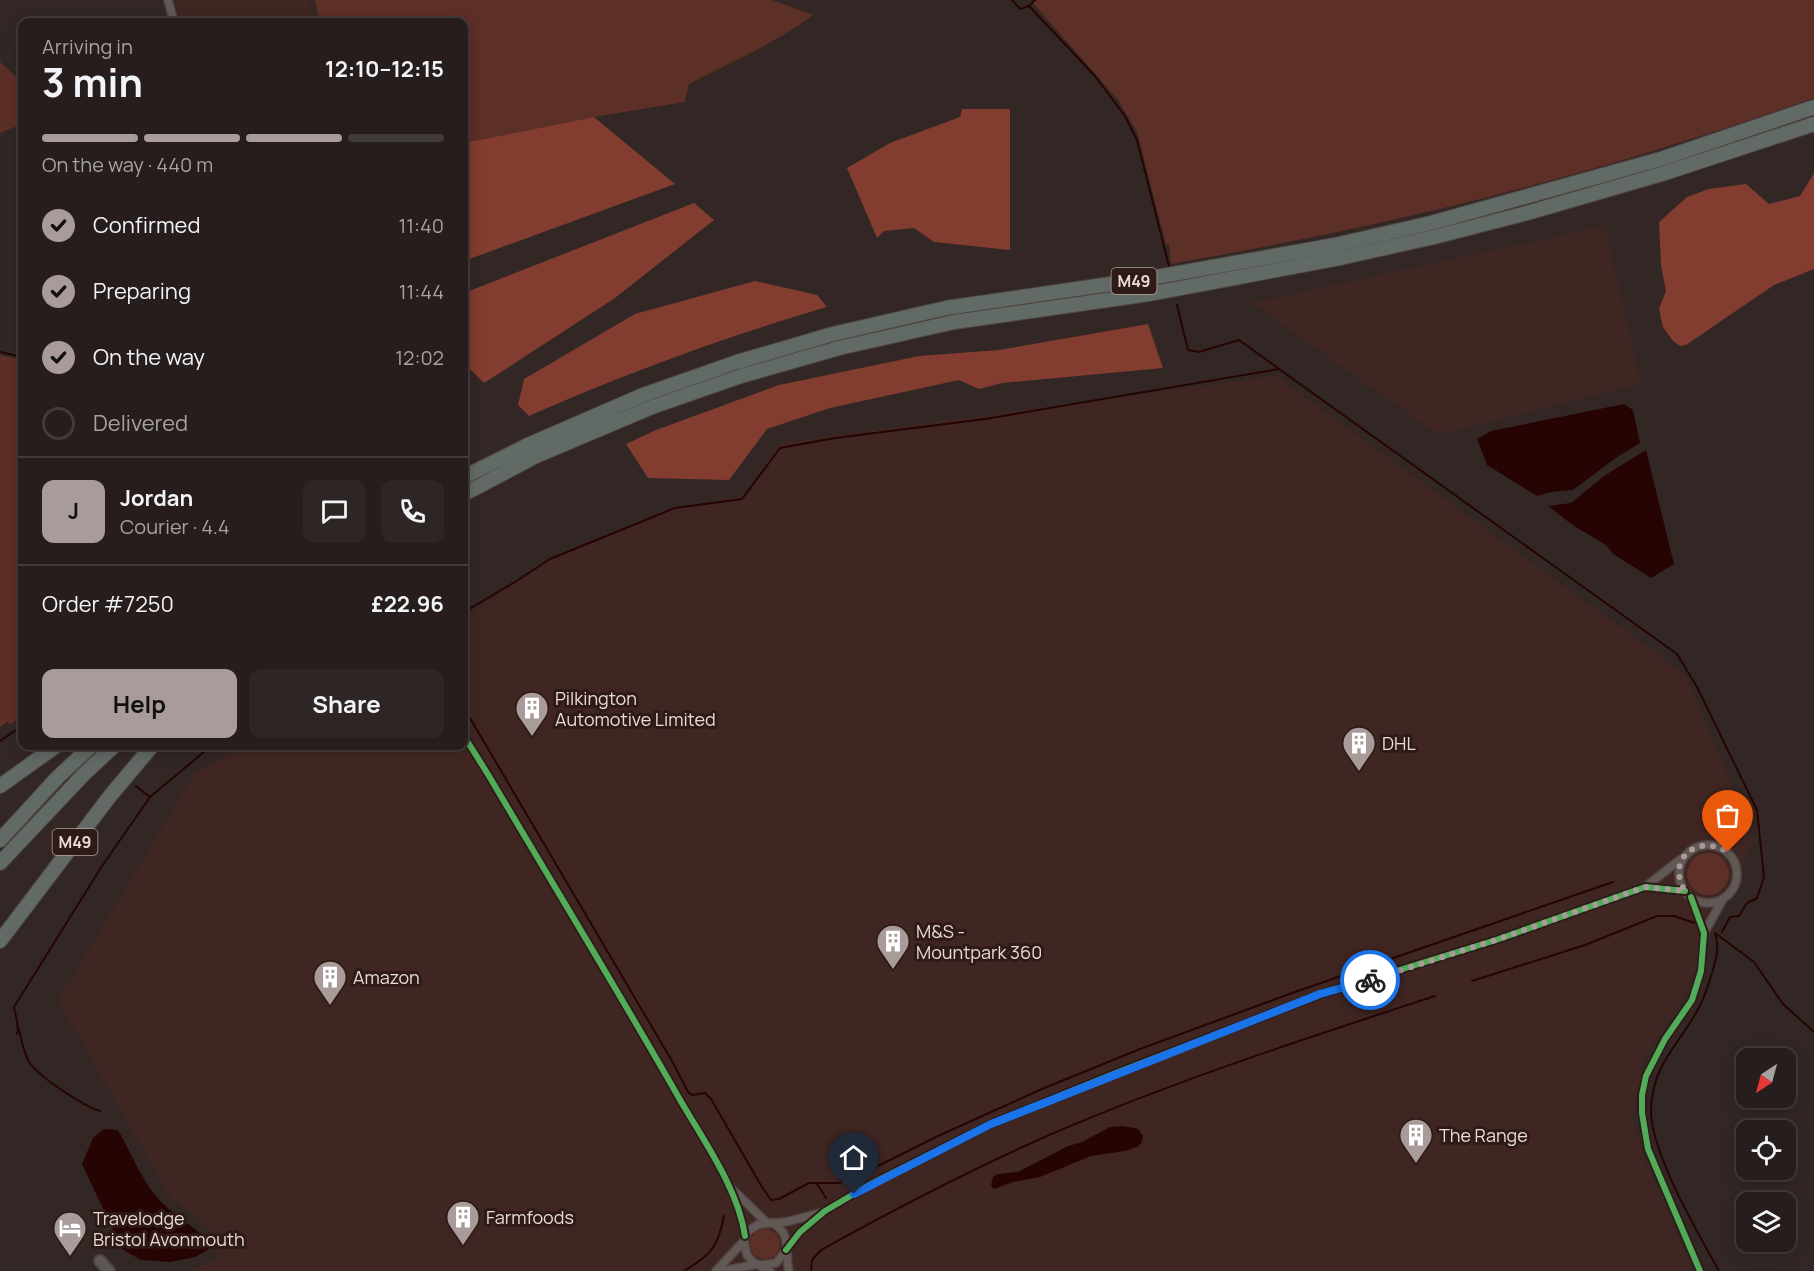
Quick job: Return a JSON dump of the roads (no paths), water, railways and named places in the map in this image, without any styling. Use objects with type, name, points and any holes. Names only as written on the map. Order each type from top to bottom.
[{"type":"highway","name":"M49","points":[[468,475],[528,445],[643,395],[737,362],[833,334],[946,308],[1145,279],[1335,245],[1431,223],[1661,159],[1814,107]]},
{"type":"highway","name":"M49","points":[[468,492],[536,456],[652,407],[741,376],[839,348],[954,322],[1149,294],[1340,258],[1434,237],[1665,173],[1814,124]]},
{"type":"highway","points":[[0,786],[50,750]]},
{"type":"highway","points":[[0,840],[87,750]]},
{"type":"highway","name":"M49","points":[[0,863],[110,750]]},
{"type":"highway","name":"M49","points":[[0,941],[110,796],[149,750]]},
{"type":"street","points":[[168,0],[173,18]]},
{"type":"street","points":[[468,743],[728,1185],[742,1218],[747,1255],[770,1271]]},
{"type":"street","points":[[723,1271],[776,1263],[800,1232],[825,1211],[869,1185],[991,1124],[1320,994],[1496,940],[1645,887],[1688,852],[1703,845],[1718,846],[1728,852],[1737,869],[1736,881],[1704,933]]},
{"type":"street","points":[[1683,858],[1679,877],[1685,891],[1691,897],[1706,903],[1723,899]]},
{"type":"street","points":[[1645,887],[1685,891]]},
{"type":"street","points":[[1691,897],[1704,933],[1701,971],[1692,1000],[1654,1058],[1646,1076],[1642,1095],[1643,1126],[1648,1149],[1700,1271]]},
{"type":"street","points":[[728,1185],[769,1223],[783,1231],[789,1271]]},
{"type":"street","points":[[716,1271],[753,1226],[797,1220],[825,1211]]},
{"type":"street","points":[[101,1271],[100,1262],[109,1271]]},
{"type":"waterway","points":[[1012,0],[1020,9],[1029,6],[1035,0]]},
{"type":"waterway","points":[[1029,6],[1095,76],[1125,116],[1137,140],[1169,266]]},
{"type":"waterway","points":[[1177,305],[1188,350],[1199,352],[1239,340],[1278,368]]},
{"type":"waterway","points":[[0,352],[18,356]]},
{"type":"waterway","points":[[468,610],[550,559],[675,508],[742,499],[780,448],[835,438],[985,419],[1279,369],[1677,654],[1697,687],[1757,810],[1764,877],[1757,898],[1747,903],[1739,916],[1730,917],[1722,932]]},
{"type":"waterway","points":[[468,715],[688,1092],[692,1095],[705,1093],[711,1099],[771,1200],[779,1199],[809,1183],[839,1183],[864,1173],[938,1136],[1042,1089],[1140,1049],[1292,993],[1613,882]]},
{"type":"waterway","points":[[0,741],[18,729]]},
{"type":"waterway","points":[[17,1034],[18,1024],[14,1007],[102,866],[150,797],[208,750]]},
{"type":"waterway","points":[[136,786],[150,797]]},
{"type":"waterway","points":[[1472,981],[1585,945],[1657,916],[1674,916],[1698,924]]},
{"type":"waterway","points":[[1715,933],[1717,953],[1706,993],[1664,1063],[1653,1091],[1651,1108],[1652,1126],[1666,1168],[1719,1271]]},
{"type":"waterway","points":[[1715,933],[1754,962],[1783,1004],[1814,1032]]},
{"type":"waterway","points":[[811,1271],[812,1260],[821,1250],[933,1190],[1047,1136],[1191,1079],[1435,996]]},
{"type":"waterway","points":[[19,1029],[29,1062],[34,1068],[62,1090],[100,1111]]},
{"type":"waterway","points":[[817,1184],[826,1198]]},
{"type":"waterway","points":[[684,1271],[701,1260],[712,1249],[724,1216]]},
{"type":"place","name":"Pilkington Automotive Limited","points":[[532,737]]},
{"type":"place","name":"DHL","points":[[1359,772]]},
{"type":"place","name":"M&S - Mountpark 360","points":[[893,970]]},
{"type":"place","name":"Amazon","points":[[330,1006]]},
{"type":"place","name":"The Range","points":[[1416,1164]]},
{"type":"place","name":"Farmfoods","points":[[463,1246]]},
{"type":"place","name":"Travelodge Bristol Avonmouth","points":[[70,1257]]}]
